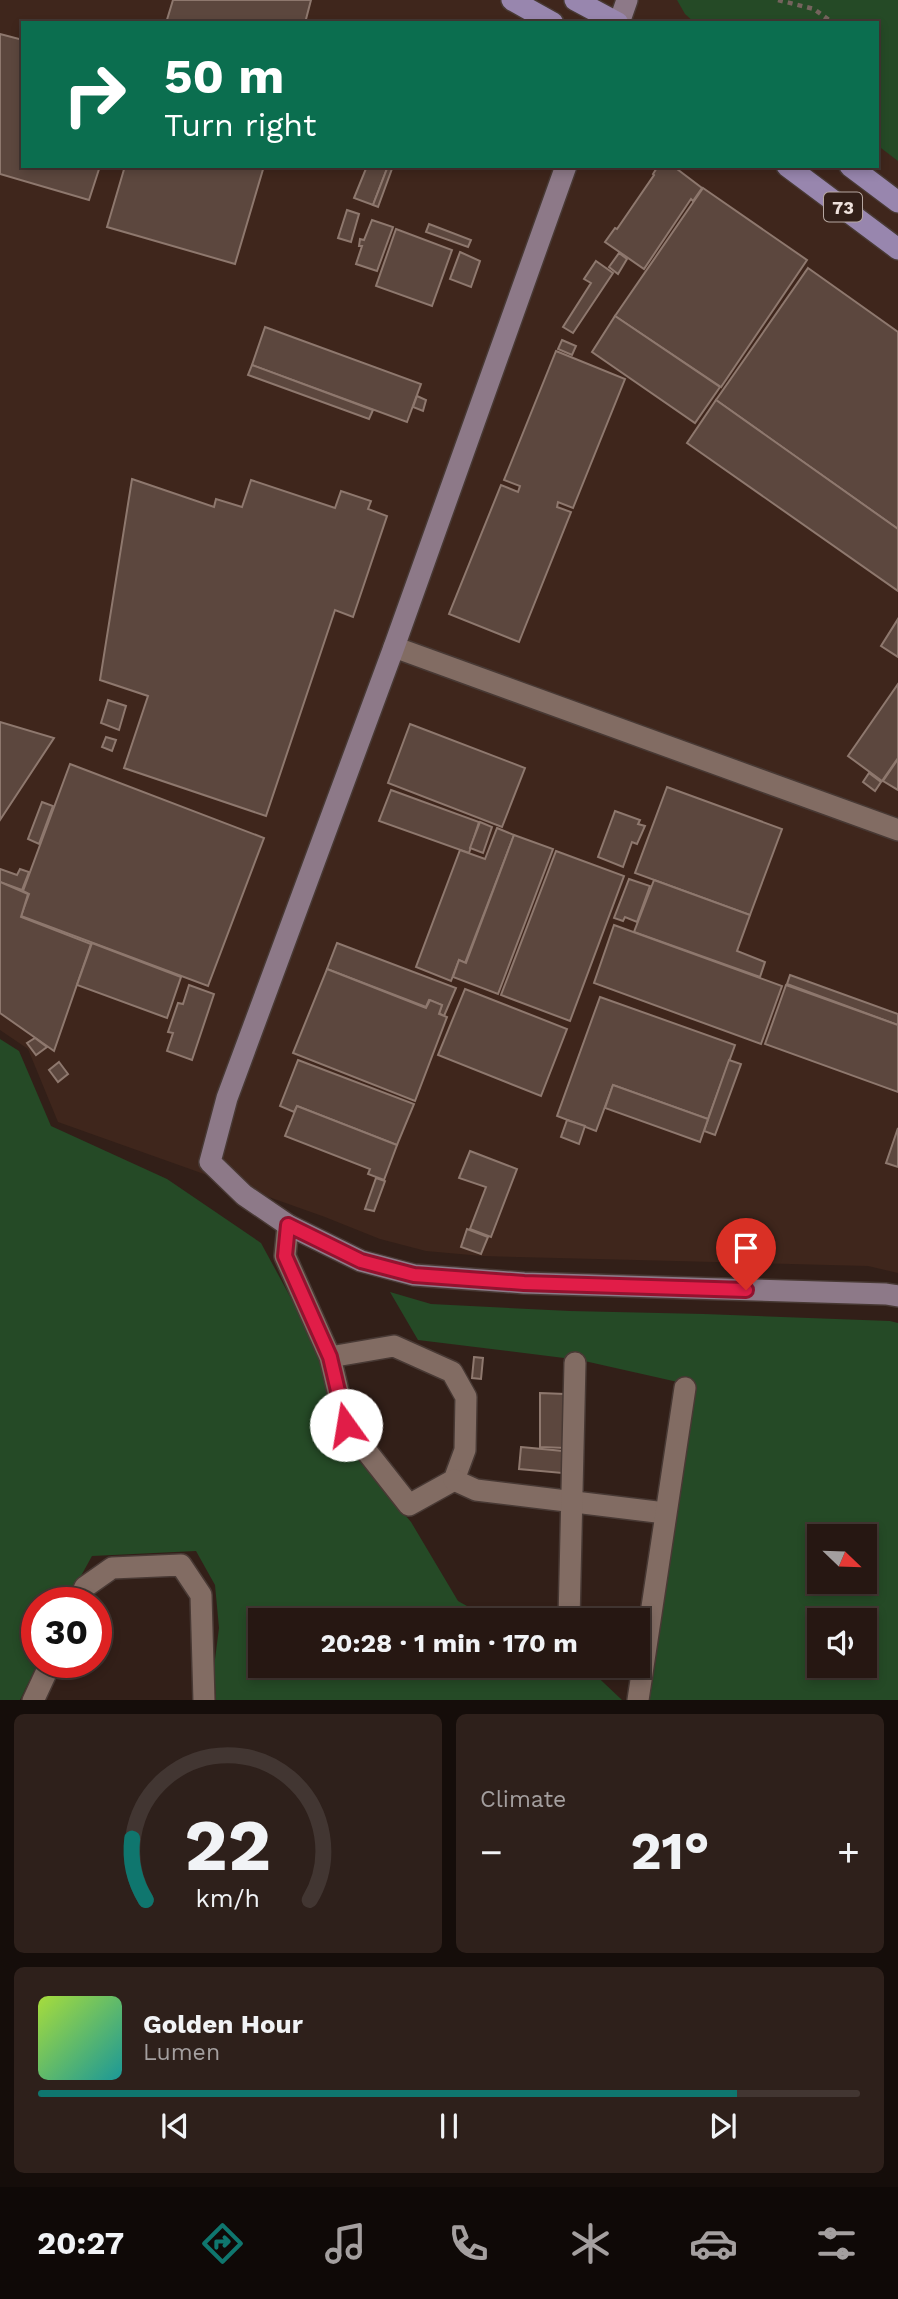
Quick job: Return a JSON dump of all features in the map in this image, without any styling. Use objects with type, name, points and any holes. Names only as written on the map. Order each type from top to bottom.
[{"type":"main road","points":[[512,0],[549,21]]},
{"type":"main road","points":[[575,0],[615,21]]},
{"type":"main road","name":"73","points":[[791,168],[898,249]]},
{"type":"main road","name":"73","points":[[853,168],[898,202]]},
{"type":"street","points":[[620,21],[627,0]]},
{"type":"street","points":[[565,168],[394,647],[227,1098],[210,1162],[244,1195],[288,1225],[361,1261],[414,1275],[524,1283],[894,1290]]},
{"type":"street","points":[[394,647],[898,830]]},
{"type":"street","points":[[288,1225],[285,1256],[330,1357],[346,1425],[409,1505],[454,1480],[465,1450],[466,1397],[452,1372],[394,1346],[330,1357]]},
{"type":"street","points":[[569,1608],[575,1363]]},
{"type":"street","points":[[638,1700],[685,1388]]},
{"type":"street","points":[[454,1480],[476,1490],[665,1513]]},
{"type":"street","points":[[85,1587],[112,1568],[181,1565],[201,1595],[204,1700]]},
{"type":"street","points":[[33,1700],[43,1678]]},
{"type":"path","points":[[778,0],[814,9],[830,21]]},
{"type":"shaded area","points":[[0,0],[898,0],[898,1273],[868,1266],[482,1256],[426,1251],[380,1239],[58,1122],[28,1049],[0,1030]]},
{"type":"green space","points":[[677,0],[898,0],[898,161],[879,147],[879,21],[693,21]]},
{"type":"green space","points":[[0,1039],[19,1051],[51,1126],[167,1179],[261,1243],[318,1348],[338,1436],[411,1522],[458,1601],[471,1608],[248,1608],[248,1678],[599,1678],[622,1700],[216,1700],[214,1667],[219,1628],[215,1585],[196,1551],[92,1556],[75,1587],[21,1587],[21,1678],[31,1678],[20,1700],[0,1700]]},
{"type":"green space","points":[[390,1292],[431,1304],[898,1323],[898,1700],[645,1700],[691,1385],[580,1360],[418,1340]]},
{"type":"building","points":[[173,0],[311,0],[306,21],[167,21]]},
{"type":"building","points":[[0,34],[21,39],[21,168],[99,168],[89,200],[0,174]]},
{"type":"building","points":[[124,168],[263,168],[235,264],[107,227]]},
{"type":"building","points":[[366,168],[387,168],[373,205],[354,198]]},
{"type":"building","points":[[387,168],[392,168],[378,207],[373,205]]},
{"type":"building","points":[[657,168],[676,168],[702,188],[693,201],[691,199],[644,269],[605,242],[615,228],[617,229]]},
{"type":"building","points":[[703,188],[807,260],[721,387],[615,316]]},
{"type":"building","points":[[347,210],[359,214],[351,242],[338,238]]},
{"type":"building","points":[[372,220],[393,227],[377,271],[356,264],[362,246],[359,246],[360,239],[364,240]]},
{"type":"building","points":[[429,224],[471,240],[468,247],[426,232]]},
{"type":"building","points":[[396,229],[452,250],[432,306],[376,286]]},
{"type":"building","points":[[460,252],[480,261],[471,287],[450,279]]},
{"type":"building","points":[[619,253],[627,259],[618,274],[609,267]]},
{"type":"building","points":[[596,261],[613,273],[573,333],[563,327],[591,283],[584,279]]},
{"type":"building","points":[[808,268],[898,332],[898,529],[716,400]]},
{"type":"building","points":[[615,316],[720,387],[695,423],[592,352]]},
{"type":"building","points":[[265,327],[421,384],[407,422],[252,365]]},
{"type":"building","points":[[562,340],[576,346],[572,355],[558,349]]},
{"type":"building","points":[[556,351],[625,379],[573,508],[558,502],[557,507],[571,512],[519,642],[449,614],[501,485],[518,492],[520,486],[504,480]]},
{"type":"building","points":[[252,365],[373,410],[369,419],[248,375]]},
{"type":"building","points":[[417,396],[426,400],[423,411],[413,407]]},
{"type":"building","points":[[716,400],[898,529],[898,591],[687,443]]},
{"type":"building","points":[[132,479],[214,507],[216,499],[242,507],[251,480],[335,508],[341,491],[371,501],[368,509],[387,516],[353,617],[335,610],[266,816],[124,768],[148,696],[100,680]]},
{"type":"building","points":[[898,619],[898,657],[881,646]]},
{"type":"building","points":[[898,684],[898,758],[882,781],[848,756]]},
{"type":"building","points":[[108,700],[126,706],[119,730],[101,723]]},
{"type":"building","points":[[0,722],[54,738],[0,820]]},
{"type":"building","points":[[410,724],[525,768],[502,827],[388,783]]},
{"type":"building","points":[[106,737],[116,740],[112,751],[102,747]]},
{"type":"building","points":[[898,759],[898,790],[883,781]]},
{"type":"building","points":[[70,764],[264,838],[208,986],[21,916],[29,894],[23,891]]},
{"type":"building","points":[[869,773],[881,782],[875,791],[863,782]]},
{"type":"building","points":[[667,787],[782,829],[750,915],[635,873]]},
{"type":"building","points":[[391,790],[479,822],[469,853],[379,821]]},
{"type":"building","points":[[42,802],[53,806],[39,844],[28,839]]},
{"type":"building","points":[[615,811],[640,820],[638,824],[645,826],[637,844],[632,842],[623,867],[598,857]]},
{"type":"building","points":[[480,822],[492,827],[483,853],[470,848]]},
{"type":"building","points":[[497,828],[514,835],[465,963],[459,960],[451,981],[416,967],[460,850],[485,859]]},
{"type":"building","points":[[514,835],[553,849],[498,994],[453,977],[459,960],[466,963]]},
{"type":"building","points":[[556,851],[624,876],[570,1021],[501,995]]},
{"type":"building","points":[[0,869],[17,875],[20,869],[29,872],[22,890],[0,882]]},
{"type":"building","points":[[629,879],[650,886],[637,922],[625,917],[623,921],[614,918]]},
{"type":"building","points":[[654,880],[750,915],[737,951],[765,962],[760,977],[634,932]]},
{"type":"building","points":[[0,882],[28,894],[21,917],[91,944],[54,1051],[0,1013]]},
{"type":"building","points":[[614,925],[782,986],[761,1044],[594,983]]},
{"type":"building","points":[[92,943],[181,977],[167,1018],[77,985]]},
{"type":"building","points":[[337,943],[456,988],[444,1016],[439,1013],[442,1005],[429,1000],[426,1007],[327,969]]},
{"type":"building","points":[[327,969],[426,1008],[430,1000],[442,1005],[439,1014],[447,1017],[415,1101],[293,1053]]},
{"type":"building","points":[[790,975],[898,1014],[898,1025],[787,984]]},
{"type":"building","points":[[189,985],[214,994],[192,1060],[167,1051],[173,1033],[168,1032],[178,1003],[183,1004]]},
{"type":"building","points":[[786,985],[898,1025],[898,1092],[765,1044]]},
{"type":"building","points":[[465,989],[567,1029],[541,1096],[438,1055]]},
{"type":"building","points":[[600,997],[735,1045],[708,1119],[613,1085],[596,1131],[557,1116]]},
{"type":"building","points":[[35,1038],[47,1047],[36,1055],[27,1043]]},
{"type":"building","points":[[298,1060],[414,1104],[397,1145],[297,1106],[294,1112],[280,1106]]},
{"type":"building","points":[[729,1060],[741,1064],[715,1135],[704,1131]]},
{"type":"building","points":[[59,1062],[68,1074],[58,1082],[49,1070]]},
{"type":"building","points":[[613,1085],[708,1119],[700,1142],[605,1108]]},
{"type":"building","points":[[297,1106],[397,1145],[384,1180],[368,1174],[370,1169],[285,1136]]},
{"type":"building","points":[[567,1120],[585,1126],[579,1144],[561,1137]]},
{"type":"building","points":[[898,1128],[898,1167],[886,1163]]},
{"type":"building","points":[[470,1151],[517,1169],[491,1237],[470,1229],[486,1187],[459,1178]]},
{"type":"building","points":[[376,1178],[385,1181],[374,1211],[365,1209]]},
{"type":"building","points":[[467,1229],[488,1237],[481,1254],[461,1247]]},
{"type":"building","points":[[474,1357],[483,1358],[481,1379],[472,1378]]},
{"type":"building","points":[[540,1393],[565,1394],[565,1448],[540,1447]]},
{"type":"building","points":[[521,1447],[563,1451],[562,1473],[519,1469]]},
{"type":"route","points":[[346,1425],[330,1357],[285,1256],[288,1225],[361,1261],[414,1275],[524,1283],[746,1290]]}]
